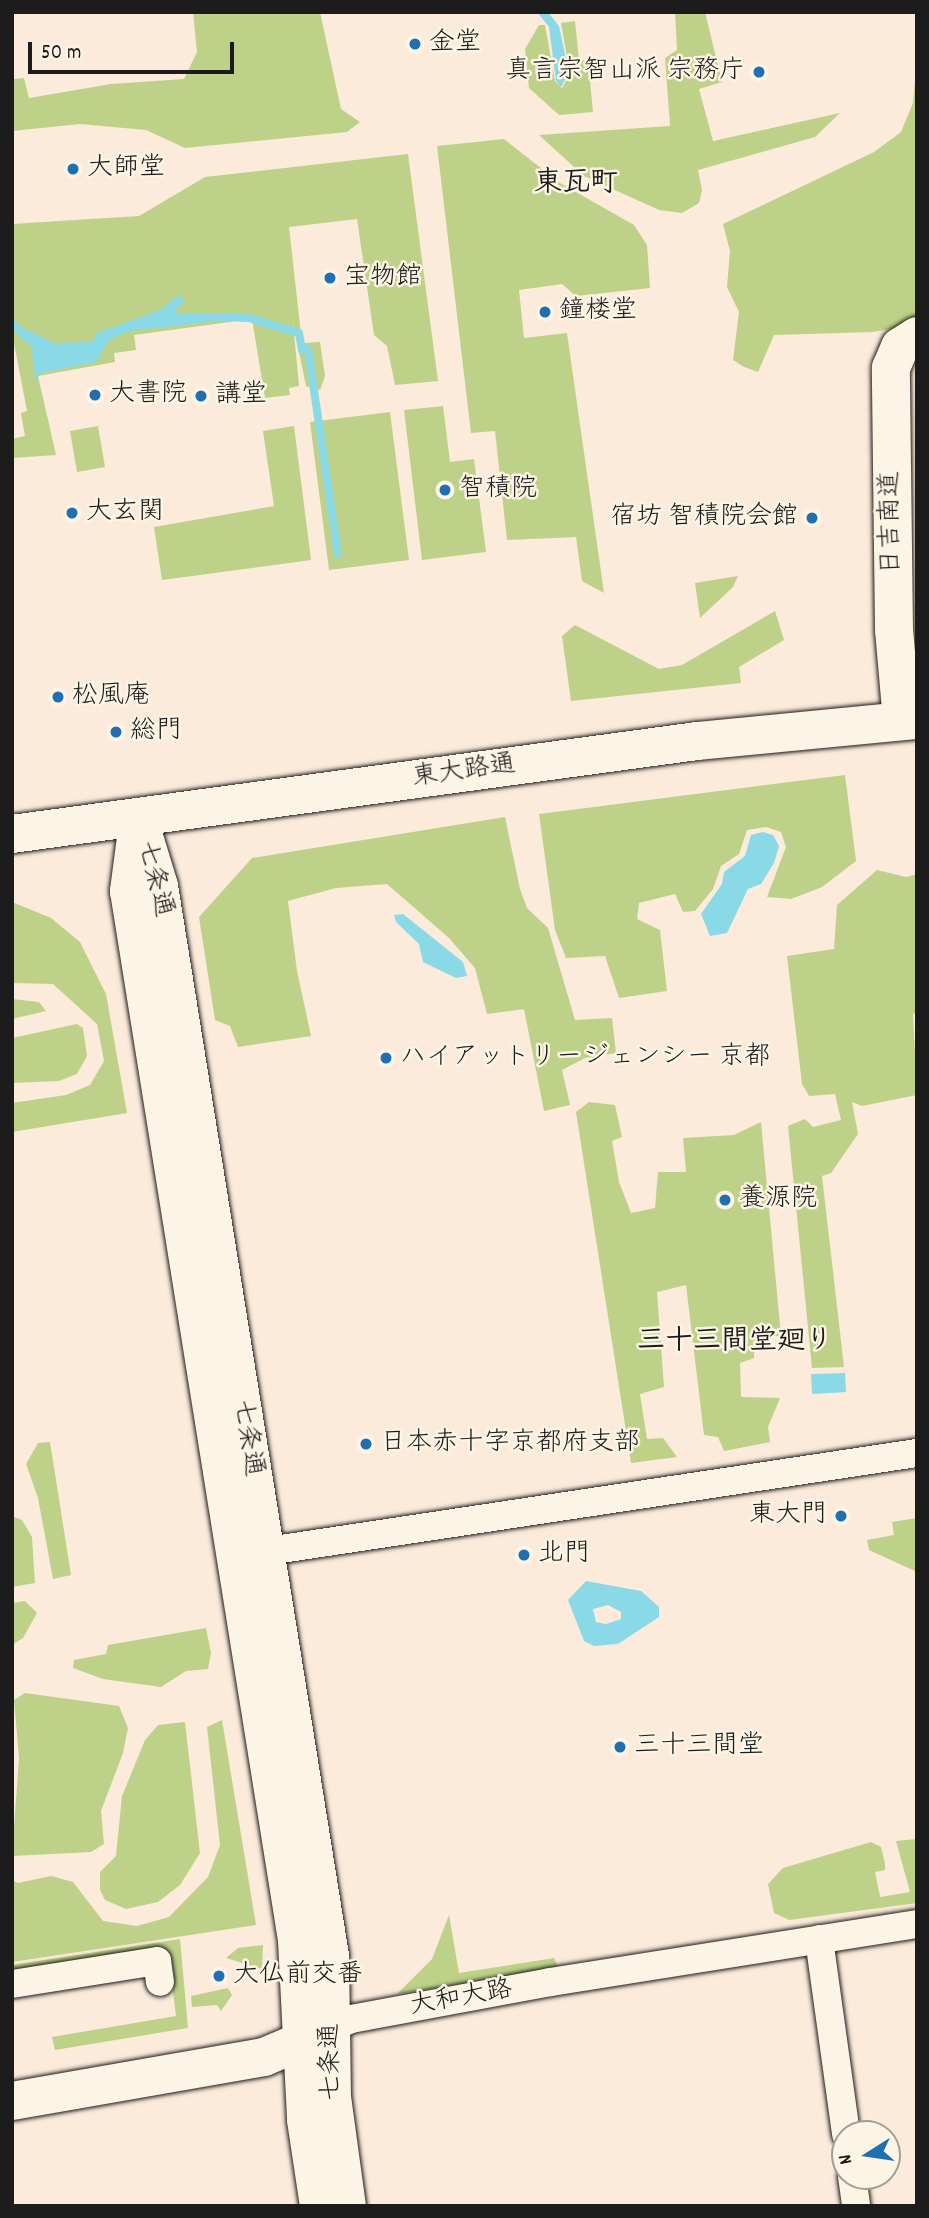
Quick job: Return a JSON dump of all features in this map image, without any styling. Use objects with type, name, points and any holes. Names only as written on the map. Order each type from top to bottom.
[{"type":"main road","name":"日吉南道","points":[[909,720],[894,630],[891,368],[900,347],[917,336]]},
{"type":"main road","name":"東大路通","points":[[12,834],[697,741],[909,720]]},
{"type":"main road","name":"七条通","points":[[138,817],[129,891],[251,1554],[298,1940],[347,2206]]},
{"type":"main road","name":"七条通","points":[[317,2035],[306,2120],[318,2206]]},
{"type":"main road","name":"大和大路","points":[[12,2101],[264,2057],[317,2035]]},
{"type":"street","points":[[251,1554],[917,1454]]},
{"type":"street","name":"大和大路","points":[[317,2035],[351,2019],[551,1982],[917,1924]]},
{"type":"street","points":[[819,1939],[844,2120]]},
{"type":"street","points":[[12,1984],[157,1961],[160,1982]]},
{"type":"green space","points":[[193,12],[320,12],[341,109],[360,122],[347,132],[185,148],[146,130],[80,124],[12,131],[14,79],[24,78],[29,98],[111,84],[184,79],[197,52]]},
{"type":"green space","points":[[675,12],[705,12],[722,82],[699,89],[713,141],[840,113],[815,137],[698,170],[702,190],[699,203],[682,213],[659,210],[584,176],[539,135],[670,126],[665,58],[677,50]]},
{"type":"green space","points":[[575,21],[579,60],[588,60],[593,112],[559,115],[529,88],[525,49],[539,25],[545,25],[555,81],[562,88],[570,74],[561,23]]},
{"type":"green space","points":[[917,58],[917,324],[873,332],[774,335],[758,372],[744,367],[733,360],[739,312],[727,287],[730,251],[723,224],[874,152],[901,132],[913,103]]},
{"type":"green space","points":[[504,139],[560,183],[634,225],[647,245],[650,288],[576,296],[562,284],[519,290],[524,338],[567,333],[604,593],[582,581],[576,537],[507,540],[495,431],[471,433],[437,146]]},
{"type":"green space","points":[[408,154],[438,381],[395,385],[387,346],[374,335],[357,219],[289,227],[302,343],[320,342],[325,376],[320,390],[306,386],[293,323],[299,386],[289,388],[290,395],[265,398],[252,319],[134,335],[136,350],[114,353],[115,362],[38,376],[56,455],[12,458],[12,439],[25,436],[21,413],[27,411],[12,333],[12,224],[139,216],[205,177]]},
{"type":"green space","points":[[443,406],[450,462],[474,459],[486,552],[422,560],[404,410]]},
{"type":"green space","points":[[390,412],[409,560],[329,570],[310,422]]},
{"type":"green space","points":[[98,426],[105,467],[77,472],[70,431]]},
{"type":"green space","points":[[294,426],[311,560],[162,580],[154,527],[274,506],[263,431]]},
{"type":"green space","points":[[738,576],[733,587],[700,618],[695,583]]},
{"type":"green space","points":[[775,611],[784,640],[739,667],[741,683],[571,701],[562,636],[575,625],[659,669],[682,665]]},
{"type":"green space","points":[[845,775],[856,861],[822,887],[791,899],[767,897],[786,847],[781,832],[766,827],[747,830],[739,854],[721,866],[713,889],[695,911],[683,912],[675,894],[639,903],[637,919],[660,930],[667,991],[619,998],[605,956],[566,958],[555,930],[539,814]]},
{"type":"green space","points":[[505,817],[520,889],[527,908],[548,928],[575,1020],[612,1018],[616,1053],[585,1058],[562,1070],[570,1105],[544,1111],[524,1009],[487,1014],[475,968],[449,938],[387,884],[336,888],[288,901],[297,971],[311,1036],[238,1047],[230,1026],[215,1020],[199,917],[252,858]]},
{"type":"green space","points":[[877,870],[906,877],[917,874],[917,1013],[913,1014],[917,1095],[862,1106],[852,1102],[858,1134],[831,1173],[822,1176],[844,1367],[812,1368],[788,1126],[805,1119],[813,1127],[841,1120],[835,1094],[809,1096],[802,1084],[787,956],[834,949],[837,905]]},
{"type":"green space","points":[[12,902],[51,918],[80,942],[106,994],[127,1113],[12,1132],[12,1103],[66,1095],[90,1085],[104,1061],[97,1024],[53,984],[12,983]]},
{"type":"green space","points":[[12,999],[39,1002],[46,1011],[12,1019]]},
{"type":"green space","points":[[77,1024],[83,1028],[87,1056],[77,1074],[59,1081],[12,1083],[12,1038]]},
{"type":"green space","points":[[589,1102],[615,1105],[622,1137],[612,1141],[619,1182],[631,1213],[655,1208],[658,1172],[686,1172],[683,1138],[734,1135],[761,1122],[781,1336],[755,1336],[754,1358],[740,1363],[741,1397],[780,1398],[768,1427],[770,1442],[724,1451],[718,1437],[704,1435],[686,1285],[657,1292],[664,1387],[640,1394],[647,1439],[663,1438],[677,1457],[631,1463],[576,1112]]},
{"type":"green space","points":[[50,1442],[71,1575],[53,1579],[38,1498],[26,1464],[38,1443]]},
{"type":"green space","points":[[12,1516],[22,1520],[32,1537],[35,1583],[12,1587]]},
{"type":"green space","points":[[917,1518],[917,1572],[869,1550],[867,1540],[894,1535],[892,1522]]},
{"type":"green space","points":[[25,1601],[37,1613],[23,1638],[12,1645],[12,1603]]},
{"type":"green space","points":[[206,1628],[211,1653],[208,1669],[186,1671],[161,1687],[103,1679],[73,1668],[74,1660],[106,1654],[108,1645]]},
{"type":"green space","points":[[25,1693],[119,1706],[128,1728],[123,1753],[101,1811],[104,1844],[91,1852],[12,1856],[19,1758],[14,1700]]},
{"type":"green space","points":[[222,1720],[256,1925],[12,1962],[12,1880],[18,1883],[51,1876],[73,1882],[103,1921],[137,1926],[169,1917],[208,1877],[220,1845],[207,1727]]},
{"type":"green space","points":[[185,1722],[200,1853],[180,1885],[158,1902],[126,1909],[105,1900],[100,1890],[100,1872],[116,1856],[122,1796],[145,1740],[158,1725]]},
{"type":"green space","points":[[917,1839],[917,1903],[789,1920],[774,1913],[768,1884],[783,1868],[871,1842],[881,1847],[885,1863],[885,1870],[875,1872],[880,1897],[910,1892],[896,1841]]},
{"type":"green space","points":[[449,1915],[459,1973],[554,1958],[559,1969],[397,1994],[432,1959]]},
{"type":"green space","points":[[180,1939],[188,2028],[55,2050],[52,2037],[176,2016],[168,1953],[12,1978],[12,1965]]},
{"type":"green space","points":[[263,1945],[262,1969],[226,1958],[238,1948]]},
{"type":"green space","points":[[228,1988],[232,1995],[221,2011],[217,2005],[192,2007],[191,1996]]},
{"type":"water","points":[[537,12],[548,12],[559,26],[569,73],[561,87],[556,81],[549,27]]},
{"type":"water","points":[[180,294],[184,303],[176,308],[177,313],[216,313],[218,321],[129,331],[109,340],[96,362],[40,373],[36,382],[31,346],[12,330],[12,317],[19,326],[54,343],[92,342],[97,333],[160,310]]},
{"type":"water","points":[[763,832],[773,835],[779,846],[774,863],[761,884],[748,889],[727,933],[710,936],[701,914],[722,884],[724,872],[745,856],[751,835]]},
{"type":"water","points":[[403,914],[463,962],[467,976],[456,978],[423,962],[419,944],[396,922],[394,915]]},
{"type":"water","points":[[845,1373],[846,1392],[812,1394],[811,1374]]},
{"type":"water","points":[[586,1581],[641,1591],[659,1607],[659,1617],[618,1644],[594,1646],[584,1641],[568,1600]],"holes":[[[608,1605],[621,1612],[621,1619],[606,1624],[596,1622],[593,1609]]]},
{"type":"waterway","points":[[220,317],[249,318],[299,333],[302,350],[308,349],[338,554]]},
{"type":"place","name":"金堂","points":[[415,44]]},
{"type":"place","name":"真言宗智山派 宗務庁","points":[[759,72]]},
{"type":"place","name":"大師堂","points":[[73,169]]},
{"type":"place","name":"宝物館","points":[[330,278]]},
{"type":"place","name":"鐘楼堂","points":[[545,312]]},
{"type":"place","name":"大書院","points":[[95,395]]},
{"type":"place","name":"講堂","points":[[201,396]]},
{"type":"place","name":"智積院","points":[[445,490]]},
{"type":"place","name":"大玄関","points":[[72,513]]},
{"type":"place","name":"宿坊 智積院会館","points":[[812,518]]},
{"type":"place","name":"松風庵","points":[[58,697]]},
{"type":"place","name":"総門","points":[[116,732]]},
{"type":"place","name":"ハイアットリージェンシー 京都","points":[[386,1058]]},
{"type":"place","name":"養源院","points":[[725,1200]]},
{"type":"place","name":"日本赤十字京都府支部","points":[[366,1444]]},
{"type":"place","name":"東大門","points":[[841,1516]]},
{"type":"place","name":"北門","points":[[524,1555]]},
{"type":"place","name":"三十三間堂","points":[[620,1747]]},
{"type":"place","name":"大仏前交番","points":[[219,1976]]},
{"type":"district","name":"東瓦町","points":[[576,185]]},
{"type":"district","name":"三十三間堂廻り","points":[[735,1343]]}]
